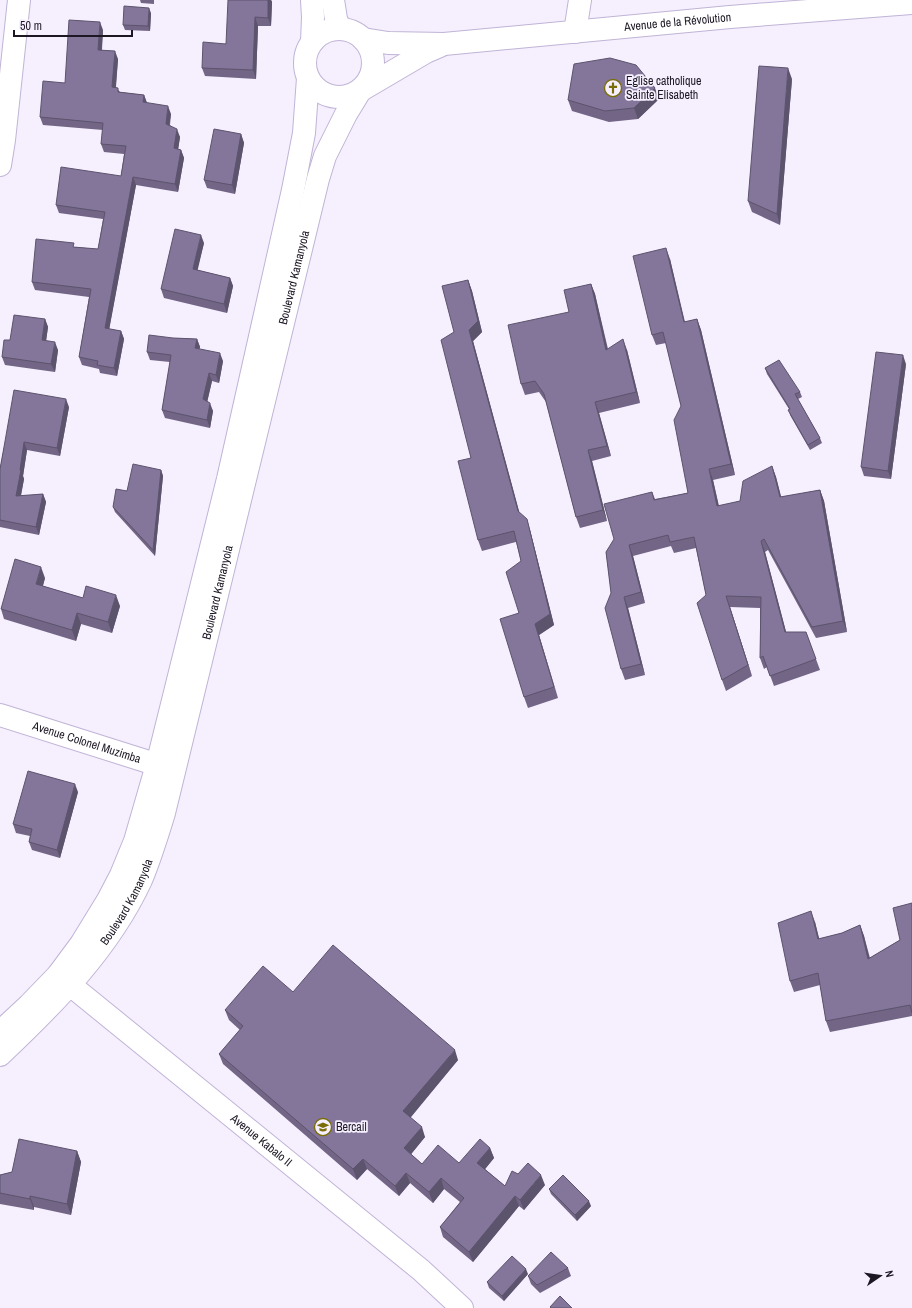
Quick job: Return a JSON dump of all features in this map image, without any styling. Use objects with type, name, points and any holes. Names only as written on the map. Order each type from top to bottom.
[{"type":"main road","points":[[0,165],[6,124],[19,0]]},
{"type":"main road","points":[[312,0],[312,42],[305,59],[306,72],[308,78],[316,89],[327,96],[334,98],[348,97],[426,52],[444,44]]},
{"type":"main road","points":[[333,0],[336,19],[340,29]]},
{"type":"main road","points":[[575,32],[580,0]]},
{"type":"main road","name":"Avenue de la Révolution","points":[[444,44],[730,17],[912,3]]},
{"type":"main road","points":[[312,42],[326,31],[340,29],[348,30],[363,39],[371,51],[373,66],[371,76],[361,90]]},
{"type":"main road","points":[[363,39],[388,43],[444,44]]},
{"type":"main road","name":"Boulevard Kamanyola","points":[[254,401],[301,151],[306,115],[308,78]]},
{"type":"main road","name":"Boulevard Kamanyola","points":[[0,1055],[54,1002],[81,944],[108,900],[121,875],[166,767],[228,479],[254,401],[325,156],[346,114],[361,90]]},
{"type":"main road","name":"Avenue Colonel Muzimba","points":[[0,715],[166,767]]},
{"type":"main road","name":"Boulevard Kamanyola","points":[[0,1032],[29,1005],[64,980]]},
{"type":"main road","name":"Avenue Kabalo II","points":[[64,980],[421,1270],[462,1308]]},
{"type":"building","points":[[228,0],[268,0],[268,18],[255,17],[253,70],[202,68],[203,42],[226,44]]},
{"type":"building","points":[[124,6],[149,8],[148,26],[123,25]]},
{"type":"building","points":[[69,20],[100,22],[98,50],[115,51],[112,87],[118,88],[118,92],[144,95],[143,102],[168,106],[166,124],[177,129],[174,148],[181,150],[175,184],[133,177],[105,328],[121,331],[114,368],[97,365],[98,361],[79,357],[91,289],[32,282],[36,239],[74,243],[73,247],[98,249],[105,212],[56,205],[61,167],[121,176],[126,146],[101,144],[103,123],[40,117],[43,81],[65,83]]},
{"type":"building","name":"Eglise catholique Sainte Elisabeth","points":[[610,58],[636,65],[655,88],[634,108],[605,111],[568,100],[574,64]]},
{"type":"building","points":[[759,66],[788,68],[777,214],[748,201]]},
{"type":"building","points":[[214,129],[241,134],[232,185],[204,180]]},
{"type":"building","points":[[175,229],[201,235],[193,269],[230,278],[224,304],[161,289]]},
{"type":"building","points":[[666,248],[684,322],[697,319],[731,464],[709,469],[717,506],[740,501],[743,481],[772,466],[780,497],[820,490],[843,621],[812,627],[764,539],[761,541],[785,632],[806,632],[816,659],[770,676],[763,656],[760,658],[761,597],[726,596],[748,665],[722,680],[697,603],[706,595],[694,537],[670,542],[668,535],[629,545],[641,592],[624,597],[641,664],[621,669],[605,608],[611,593],[606,552],[614,539],[604,504],[652,492],[654,500],[688,493],[674,420],[681,406],[663,332],[652,335],[633,256]]},
{"type":"building","points":[[468,280],[478,321],[469,330],[518,511],[527,519],[550,614],[535,624],[554,687],[524,697],[500,619],[519,613],[506,572],[521,561],[514,531],[478,540],[458,461],[471,458],[441,340],[454,332],[442,286]]},
{"type":"building","points":[[591,284],[606,350],[623,339],[636,392],[595,402],[607,446],[588,450],[603,510],[576,517],[544,394],[535,381],[521,384],[508,325],[569,312],[564,290]]},
{"type":"building","points":[[14,315],[45,319],[42,340],[55,342],[51,364],[2,357],[4,340],[10,340]]},
{"type":"building","points":[[149,335],[197,339],[195,348],[220,353],[216,375],[209,373],[203,399],[210,403],[207,420],[162,410],[171,355],[147,352]]},
{"type":"building","points":[[876,352],[903,355],[888,471],[861,467]]},
{"type":"building","points":[[779,360],[800,392],[795,394],[820,438],[808,445],[788,410],[790,409],[765,368]]},
{"type":"building","points":[[14,390],[66,399],[57,448],[24,442],[16,496],[43,494],[36,527],[0,520],[0,469]]},
{"type":"building","points":[[133,464],[161,470],[153,550],[113,507],[116,489],[127,491]]},
{"type":"building","points":[[15,559],[41,567],[36,584],[83,598],[86,586],[116,595],[108,622],[77,613],[72,630],[1,609]]},
{"type":"building","points":[[28,771],[75,784],[57,850],[29,842],[32,829],[13,824]]},
{"type":"building","points":[[912,903],[912,1013],[910,1005],[826,1021],[818,973],[790,981],[778,923],[811,911],[818,939],[842,933],[860,925],[868,959],[900,940],[893,908]]},
{"type":"building","points":[[333,945],[455,1050],[403,1111],[422,1127],[404,1148],[422,1164],[438,1145],[459,1163],[480,1139],[490,1148],[477,1163],[505,1186],[512,1171],[518,1174],[528,1163],[541,1175],[520,1200],[515,1196],[469,1252],[440,1227],[464,1198],[441,1178],[429,1192],[406,1173],[395,1186],[363,1159],[353,1169],[219,1054],[243,1026],[225,1010],[263,966],[293,992]]},
{"type":"building","points":[[19,1139],[77,1151],[67,1204],[30,1196],[30,1199],[0,1193],[0,1175],[12,1172]]},
{"type":"building","points":[[563,1175],[589,1201],[575,1215],[549,1189]]},
{"type":"building","points":[[551,1252],[568,1268],[537,1285],[528,1276]]},
{"type":"building","points":[[512,1256],[526,1269],[502,1296],[487,1282]]},
{"type":"building","points":[[560,1296],[572,1308],[550,1307]]},
{"type":"place","name":"Eglise catholique Sainte Elisabeth","points":[[613,88]]},
{"type":"place","name":"Bercail","points":[[323,1127]]}]
